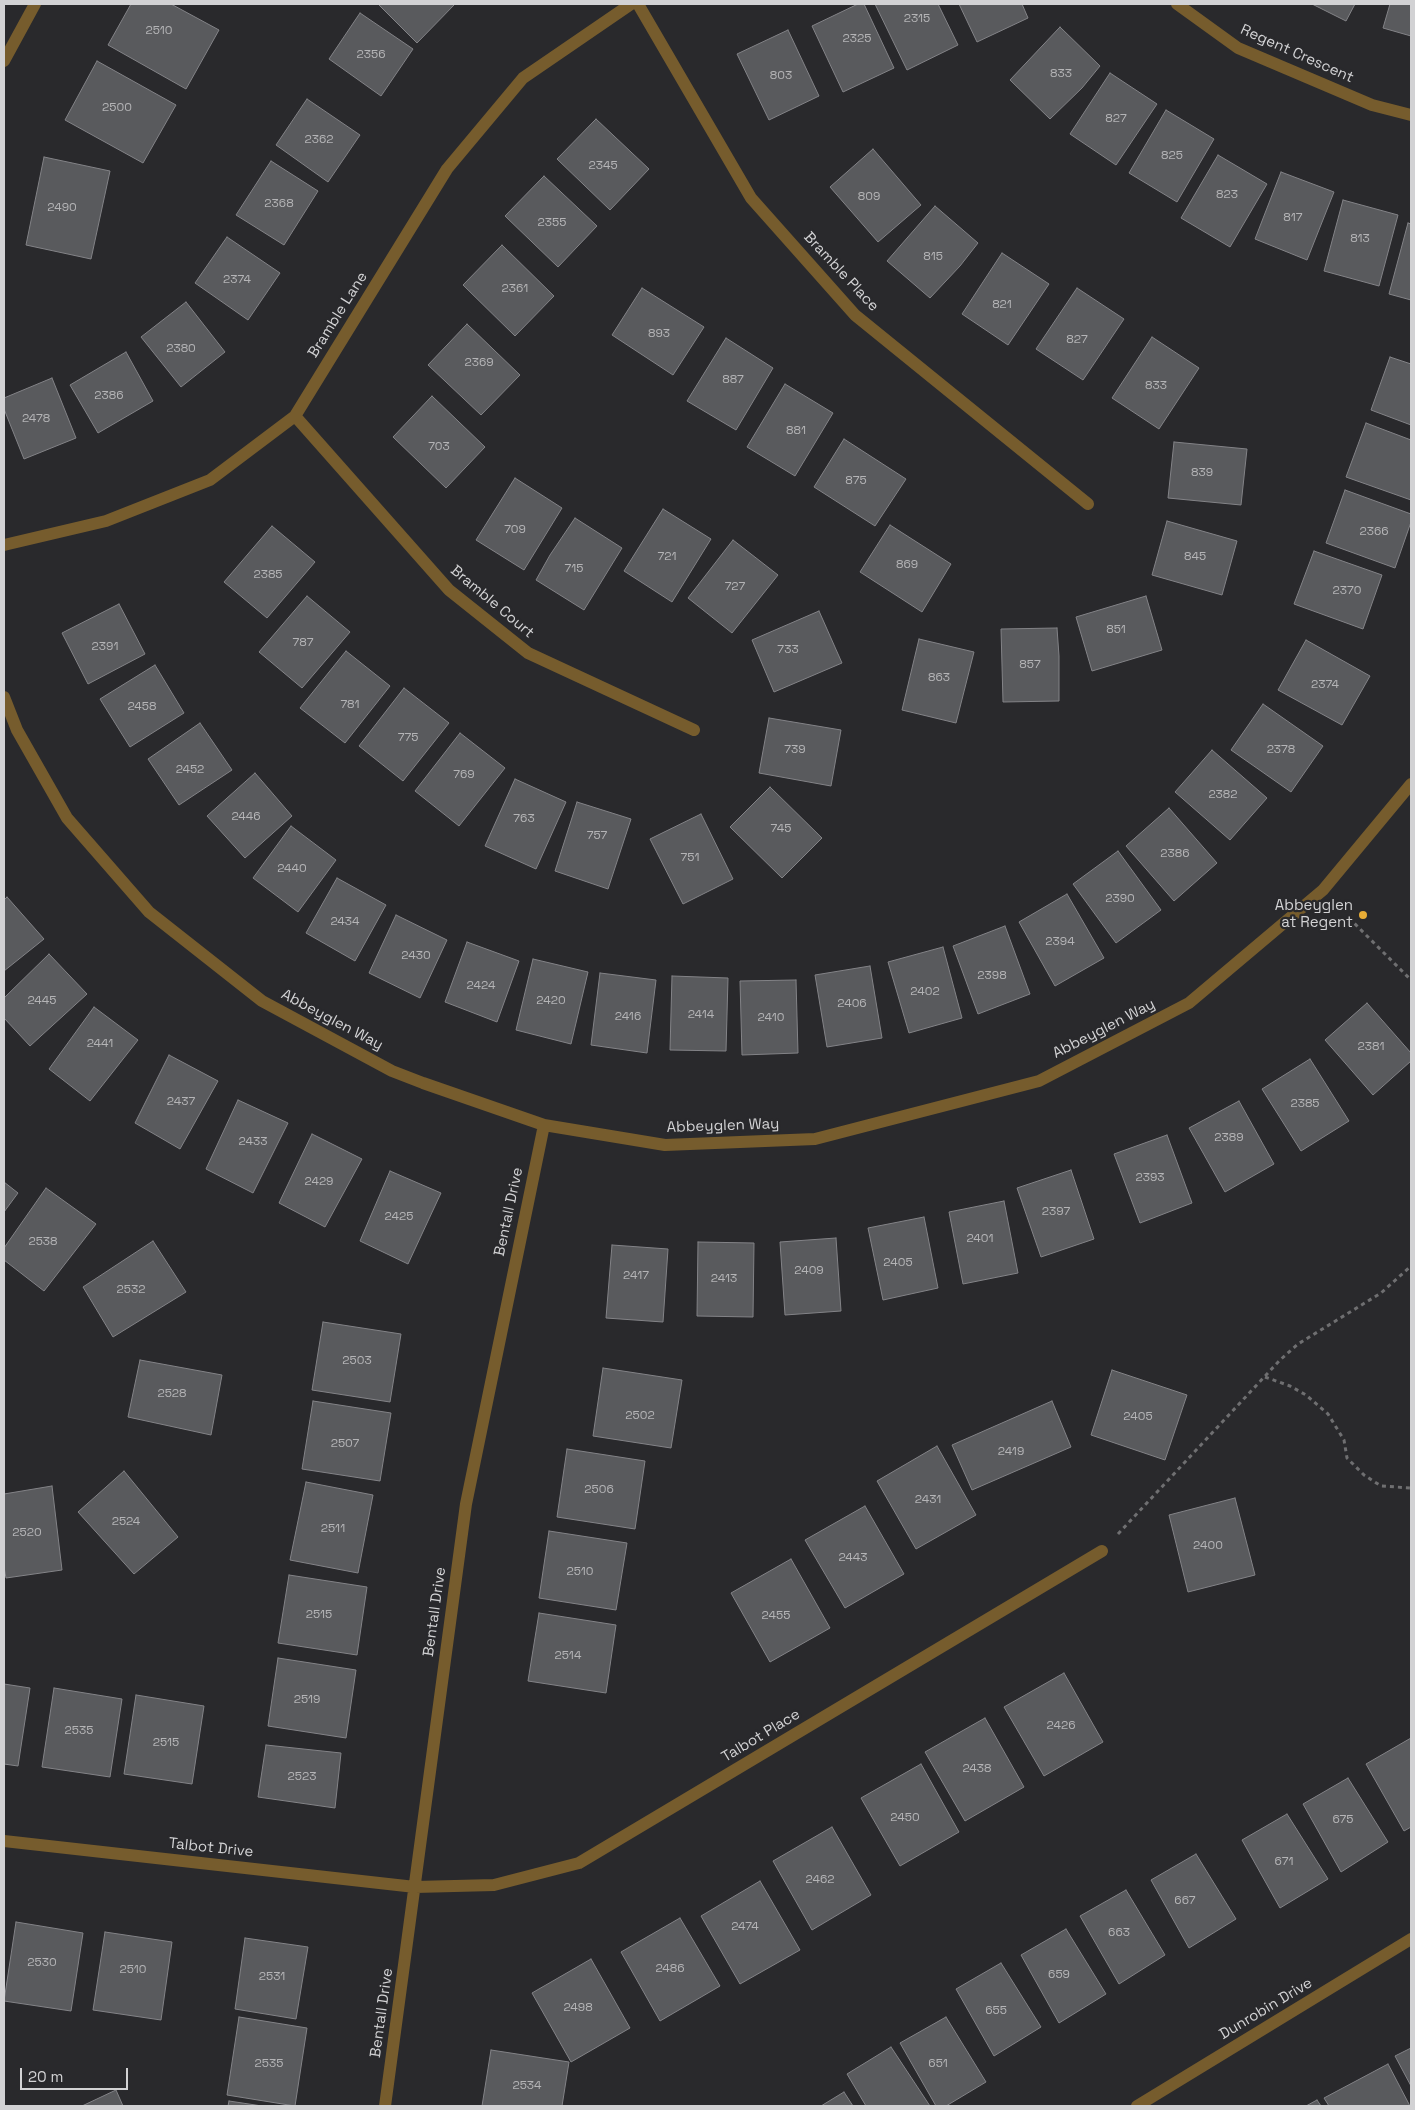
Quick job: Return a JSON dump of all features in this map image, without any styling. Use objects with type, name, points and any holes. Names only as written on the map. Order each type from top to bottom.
[{"type":"street","points":[[4,61],[35,4]]},
{"type":"street","name":"Bramble Lane","points":[[4,545],[106,521],[210,480],[295,416],[447,169],[523,78],[631,4]]},
{"type":"street","name":"Bramble Place","points":[[638,4],[751,198],[855,315],[1088,504]]},
{"type":"street","name":"Regent Crescent","points":[[1177,4],[1238,48],[1372,105],[1411,115]]},
{"type":"street","name":"Bramble Court","points":[[295,416],[449,590],[528,653],[694,730]]},
{"type":"street","name":"Abbeyglen Way","points":[[4,697],[17,730],[67,818],[148,912],[262,1001],[392,1071],[544,1126],[665,1145],[815,1139],[1039,1081],[1190,1003],[1323,890],[1411,784]]},
{"type":"street","name":"Bentall Drive","points":[[385,2106],[466,1504],[544,1126]]},
{"type":"street","name":"Talbot Place","points":[[415,1887],[494,1885],[579,1863],[1102,1551]]},
{"type":"street","name":"Talbot Drive","points":[[4,1840],[415,1887]]},
{"type":"street","name":"Dunrobin Drive","points":[[1137,2106],[1411,1939]]},
{"type":"path","points":[[1349,918],[1411,980]]},
{"type":"path","points":[[1102,1551],[1298,1344],[1381,1293],[1411,1266]]},
{"type":"path","points":[[1265,1377],[1290,1386],[1306,1395],[1328,1414],[1344,1440],[1347,1458],[1364,1475],[1382,1486],[1411,1488]]},
{"type":"building","points":[[131,4],[171,4],[219,30],[186,89],[108,45]]},
{"type":"building","points":[[378,4],[455,4],[417,43]]},
{"type":"building","points":[[858,4],[864,4],[894,68],[843,92],[812,26]]},
{"type":"building","points":[[875,4],[938,4],[958,45],[907,70]]},
{"type":"building","points":[[959,4],[1022,4],[1028,18],[977,42]]},
{"type":"building","points":[[1312,4],[1355,4],[1346,21]]},
{"type":"building","points":[[1390,4],[1411,4],[1411,36],[1383,28]]},
{"type":"building","points":[[360,13],[413,49],[381,96],[329,59]]},
{"type":"building","points":[[1060,27],[1100,66],[1082,88],[1050,119],[1010,80]]},
{"type":"building","points":[[788,30],[819,96],[769,120],[737,54]]},
{"type":"building","points":[[97,61],[176,105],[143,163],[65,120]]},
{"type":"building","points":[[1110,73],[1157,104],[1116,165],[1070,134]]},
{"type":"building","points":[[307,99],[360,135],[328,182],[276,145]]},
{"type":"building","points":[[1166,110],[1214,139],[1177,202],[1129,173]]},
{"type":"building","points":[[596,119],[649,169],[610,210],[557,159]]},
{"type":"building","points":[[873,149],[921,205],[878,242],[830,187]]},
{"type":"building","points":[[1218,155],[1267,184],[1230,247],[1181,218]]},
{"type":"building","points":[[44,157],[110,171],[91,259],[26,245]]},
{"type":"building","points":[[271,161],[318,191],[284,245],[236,215]]},
{"type":"building","points":[[1281,172],[1334,192],[1307,260],[1255,239]]},
{"type":"building","points":[[544,176],[597,226],[558,267],[505,216]]},
{"type":"building","points":[[1343,200],[1398,215],[1379,286],[1324,271]]},
{"type":"building","points":[[935,206],[978,243],[960,266],[930,298],[887,261]]},
{"type":"building","points":[[1408,223],[1411,224],[1411,300],[1389,294]]},
{"type":"building","points":[[227,237],[280,273],[248,320],[195,283]]},
{"type":"building","points":[[502,245],[554,296],[515,336],[463,285]]},
{"type":"building","points":[[1002,253],[1049,284],[1008,345],[962,314]]},
{"type":"building","points":[[642,288],[704,327],[673,375],[612,335]]},
{"type":"building","points":[[1077,288],[1124,319],[1083,380],[1036,349]]},
{"type":"building","points":[[186,302],[225,352],[181,387],[141,337]]},
{"type":"building","points":[[467,324],[520,375],[481,415],[428,365]]},
{"type":"building","points":[[1152,337],[1199,368],[1159,429],[1112,398]]},
{"type":"building","points":[[726,338],[773,368],[736,430],[687,401]]},
{"type":"building","points":[[126,352],[153,401],[98,433],[70,385]]},
{"type":"building","points":[[1390,357],[1411,364],[1411,425],[1371,410]]},
{"type":"building","points":[[52,378],[76,438],[24,459],[4,409],[4,398]]},
{"type":"building","points":[[785,384],[833,413],[795,476],[747,447]]},
{"type":"building","points":[[432,396],[485,447],[446,488],[393,437]]},
{"type":"building","points":[[1366,423],[1411,440],[1411,500],[1346,477]]},
{"type":"building","points":[[844,439],[906,479],[875,526],[814,487]]},
{"type":"building","points":[[1174,442],[1247,449],[1241,505],[1168,498]]},
{"type":"building","points":[[515,478],[562,508],[524,570],[476,540]]},
{"type":"building","points":[[1345,490],[1411,514],[1411,522],[1395,568],[1326,543]]},
{"type":"building","points":[[663,509],[711,539],[672,602],[624,571]]},
{"type":"building","points":[[575,518],[622,548],[584,610],[536,580]]},
{"type":"building","points":[[1167,521],[1237,541],[1222,595],[1152,575]]},
{"type":"building","points":[[890,525],[951,564],[922,612],[860,572]]},
{"type":"building","points":[[272,526],[315,562],[267,618],[224,582]]},
{"type":"building","points":[[733,540],[778,575],[732,633],[688,598]]},
{"type":"building","points":[[1314,551],[1382,575],[1363,629],[1294,604]]},
{"type":"building","points":[[307,596],[350,632],[302,688],[259,652]]},
{"type":"building","points":[[1146,596],[1162,650],[1092,671],[1076,617]]},
{"type":"building","points":[[119,604],[145,654],[88,684],[62,633]]},
{"type":"building","points":[[819,611],[842,663],[774,692],[752,640]]},
{"type":"building","points":[[1057,628],[1059,701],[1003,702],[1001,629]]},
{"type":"building","points":[[919,639],[974,652],[956,723],[902,710]]},
{"type":"building","points":[[1306,640],[1370,676],[1342,725],[1278,690]]},
{"type":"building","points":[[346,651],[390,686],[345,743],[300,708]]},
{"type":"building","points":[[155,665],[184,713],[130,747],[100,699]]},
{"type":"building","points":[[404,688],[449,723],[403,781],[359,746]]},
{"type":"building","points":[[1263,704],[1323,746],[1291,792],[1231,750]]},
{"type":"building","points":[[769,718],[841,730],[831,786],[759,773]]},
{"type":"building","points":[[200,723],[232,770],[179,805],[148,759]]},
{"type":"building","points":[[460,733],[505,768],[459,826],[415,791]]},
{"type":"building","points":[[1212,750],[1267,798],[1230,840],[1175,792]]},
{"type":"building","points":[[255,773],[292,816],[245,858],[207,816]]},
{"type":"building","points":[[515,779],[566,802],[536,869],[485,846]]},
{"type":"building","points":[[770,787],[822,838],[782,878],[730,827]]},
{"type":"building","points":[[577,802],[631,819],[608,889],[555,871]]},
{"type":"building","points":[[1169,808],[1217,863],[1174,901],[1126,846]]},
{"type":"building","points":[[701,814],[733,879],[683,904],[650,839]]},
{"type":"building","points":[[291,826],[336,860],[298,912],[253,878]]},
{"type":"building","points":[[1118,851],[1161,910],[1116,943],[1073,884]]},
{"type":"building","points":[[337,878],[386,905],[355,961],[306,933]]},
{"type":"building","points":[[1067,894],[1104,958],[1055,986],[1019,922]]},
{"type":"building","points":[[7,897],[44,939],[4,971],[4,900]]},
{"type":"building","points":[[396,915],[447,940],[420,998],[369,973]]},
{"type":"building","points":[[1005,926],[1030,994],[978,1014],[953,946]]},
{"type":"building","points":[[467,942],[519,961],[497,1022],[445,1002]]},
{"type":"building","points":[[943,947],[962,1018],[909,1033],[888,962]]},
{"type":"building","points":[[49,954],[87,994],[30,1046],[4,1018],[4,998]]},
{"type":"building","points":[[533,959],[588,972],[571,1044],[516,1030]]},
{"type":"building","points":[[870,966],[882,1038],[827,1047],[815,975]]},
{"type":"building","points":[[600,973],[656,980],[647,1053],[591,1045]]},
{"type":"building","points":[[672,976],[728,978],[726,1051],[670,1050]]},
{"type":"building","points":[[796,980],[798,1053],[742,1055],[740,981]]},
{"type":"building","points":[[1367,1003],[1411,1053],[1411,1061],[1373,1095],[1325,1040]]},
{"type":"building","points":[[94,1007],[138,1040],[90,1101],[49,1069]]},
{"type":"building","points":[[169,1055],[218,1081],[180,1149],[135,1123]]},
{"type":"building","points":[[1310,1059],[1349,1121],[1301,1151],[1262,1089]]},
{"type":"building","points":[[238,1100],[288,1123],[253,1193],[206,1169]]},
{"type":"building","points":[[1239,1101],[1274,1164],[1225,1192],[1189,1128]]},
{"type":"building","points":[[312,1134],[362,1159],[325,1227],[279,1203]]},
{"type":"building","points":[[1167,1135],[1192,1203],[1140,1223],[1114,1154]]},
{"type":"building","points":[[1071,1170],[1094,1239],[1041,1257],[1017,1188]]},
{"type":"building","points":[[390,1171],[441,1193],[408,1264],[360,1241]]},
{"type":"building","points":[[4,1182],[18,1193],[4,1212]]},
{"type":"building","points":[[46,1188],[96,1224],[44,1291],[4,1260],[4,1248]]},
{"type":"building","points":[[1004,1201],[1018,1273],[963,1284],[949,1212]]},
{"type":"building","points":[[924,1217],[938,1288],[883,1300],[868,1228]]},
{"type":"building","points":[[836,1238],[841,1311],[785,1315],[780,1242]]},
{"type":"building","points":[[153,1241],[186,1292],[113,1337],[83,1287]]},
{"type":"building","points":[[698,1242],[754,1243],[753,1317],[697,1316]]},
{"type":"building","points":[[612,1245],[668,1249],[663,1322],[606,1318]]},
{"type":"building","points":[[323,1322],[401,1334],[390,1402],[312,1390]]},
{"type":"building","points":[[140,1360],[222,1375],[211,1435],[128,1417]]},
{"type":"building","points":[[603,1368],[682,1380],[671,1448],[593,1436]]},
{"type":"building","points":[[1112,1370],[1187,1395],[1165,1460],[1091,1435]]},
{"type":"building","points":[[313,1401],[391,1413],[380,1481],[302,1469]]},
{"type":"building","points":[[1052,1401],[1071,1447],[972,1490],[952,1445]]},
{"type":"building","points":[[937,1446],[976,1515],[916,1549],[877,1481]]},
{"type":"building","points":[[567,1449],[645,1461],[635,1529],[557,1517]]},
{"type":"building","points":[[124,1471],[178,1537],[134,1574],[78,1512]]},
{"type":"building","points":[[306,1482],[373,1495],[358,1573],[290,1560]]},
{"type":"building","points":[[52,1486],[62,1570],[6,1578],[4,1567],[4,1494]]},
{"type":"building","points":[[1235,1498],[1255,1575],[1188,1592],[1169,1515]]},
{"type":"building","points":[[865,1506],[904,1574],[845,1608],[805,1540]]},
{"type":"building","points":[[549,1531],[627,1543],[616,1610],[539,1598]]},
{"type":"building","points":[[791,1559],[830,1628],[770,1662],[731,1593]]},
{"type":"building","points":[[289,1575],[367,1587],[357,1655],[278,1643]]},
{"type":"building","points":[[539,1613],[616,1625],[606,1693],[528,1681]]},
{"type":"building","points":[[278,1658],[356,1670],[346,1738],[268,1726]]},
{"type":"building","points":[[1064,1673],[1103,1742],[1044,1776],[1004,1707]]},
{"type":"building","points":[[4,1684],[30,1688],[18,1766],[4,1764]]},
{"type":"building","points":[[54,1688],[122,1699],[110,1777],[42,1767]]},
{"type":"building","points":[[136,1695],[204,1706],[192,1784],[124,1774]]},
{"type":"building","points":[[985,1718],[1024,1787],[965,1821],[925,1752]]},
{"type":"building","points":[[1411,1738],[1411,1827],[1404,1831],[1366,1764]]},
{"type":"building","points":[[266,1745],[341,1753],[335,1808],[258,1797]]},
{"type":"building","points":[[921,1764],[959,1832],[900,1866],[861,1798]]},
{"type":"building","points":[[1348,1778],[1388,1842],[1341,1872],[1303,1804]]},
{"type":"building","points":[[1287,1814],[1328,1879],[1280,1908],[1242,1840]]},
{"type":"building","points":[[832,1827],[871,1895],[812,1930],[773,1861]]},
{"type":"building","points":[[1196,1854],[1236,1919],[1189,1948],[1151,1880]]},
{"type":"building","points":[[760,1881],[800,1950],[740,1984],[701,1916]]},
{"type":"building","points":[[1126,1890],[1165,1955],[1119,1984],[1080,1916]]},
{"type":"building","points":[[680,1918],[720,1986],[660,2021],[621,1952]]},
{"type":"building","points":[[16,1922],[83,1933],[71,2011],[4,2001]]},
{"type":"building","points":[[1066,1929],[1106,1994],[1059,2023],[1021,1955]]},
{"type":"building","points":[[105,1932],[172,1942],[161,2020],[93,2010]]},
{"type":"building","points":[[245,1938],[308,1947],[296,2019],[235,2009]]},
{"type":"building","points":[[591,1959],[630,2028],[571,2062],[532,1993]]},
{"type":"building","points":[[1001,1963],[1041,2027],[994,2056],[956,1989]]},
{"type":"building","points":[[239,2017],[307,2028],[295,2106],[227,2095]]},
{"type":"building","points":[[946,2017],[986,2082],[946,2106],[936,2106],[900,2043]]},
{"type":"building","points":[[891,2047],[930,2106],[866,2106],[847,2074]]},
{"type":"building","points":[[1411,2048],[1411,2086],[1395,2056]]},
{"type":"building","points":[[491,2050],[569,2062],[562,2106],[482,2106]]},
{"type":"building","points":[[1388,2064],[1410,2106],[1329,2106],[1324,2098]]},
{"type":"building","points":[[116,2090],[123,2106],[82,2106]]},
{"type":"building","points":[[844,2092],[853,2106],[821,2106]]},
{"type":"building","points":[[1317,2100],[1321,2106],[1306,2106]]},
{"type":"building","points":[[229,2101],[262,2106],[228,2106]]},
{"type":"place","name":"Abbeyglen at Regent","points":[[1363,915]]}]
